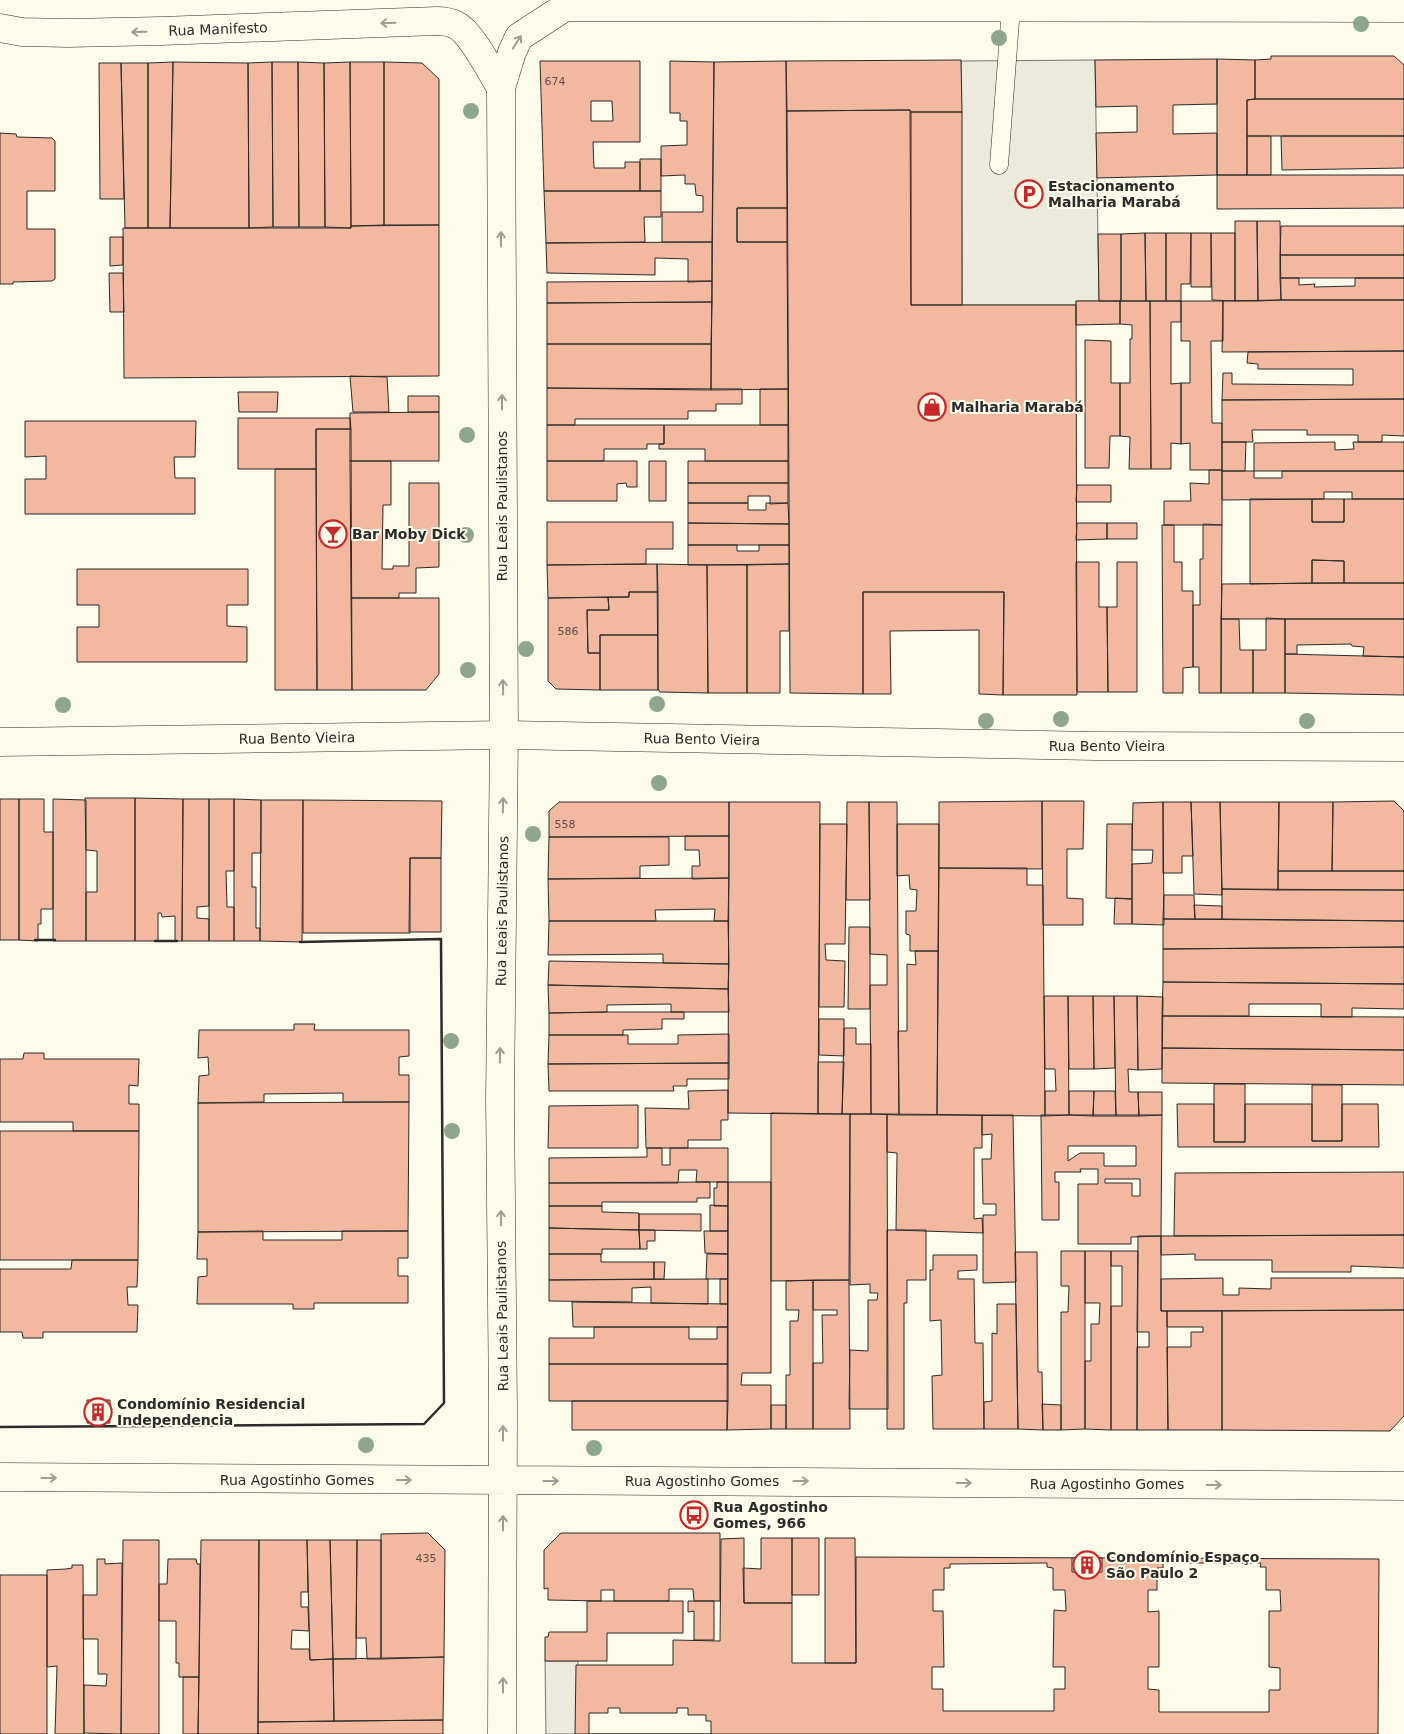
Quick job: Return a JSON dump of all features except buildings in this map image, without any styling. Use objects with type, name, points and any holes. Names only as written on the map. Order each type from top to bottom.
[{"type":"street","points":[[559,3],[1011,8],[1404,8]]},
{"type":"street","name":"Rua Leais Paulistanos","points":[[502,1734],[500,1099],[504,735],[501,88],[512,52],[519,37],[559,3]]},
{"type":"street","name":"Rua Manifesto","points":[[0,28],[22,32],[68,33],[449,22],[464,31],[475,45],[501,88]]},
{"type":"street","name":"Rua Bento Vieira","points":[[0,742],[504,735],[1075,746],[1404,747]]},
{"type":"street","name":"Rua Agostinho Gomes","points":[[0,1477],[1404,1486]]},
{"type":"lane","points":[[999,165],[1011,8]]},
{"type":"shaded area","name":"Estacionamento Malharia Marabá","points":[[1095,60],[1099,301],[1076,301],[1076,305],[962,305],[961,61]]},
{"type":"shaded area","points":[[545,1661],[578,1661],[576,1734],[546,1734]]},
{"type":"wall","points":[[0,1427],[424,1424],[444,1403],[441,939],[300,942]]},
{"type":"wall","points":[[35,940],[55,940]]},
{"type":"wall","points":[[155,941],[177,941]]},
{"type":"place","name":"Estacionamento Malharia Marabá","points":[[1029,194]]},
{"type":"place","name":"Malharia Marabá","points":[[932,407]]},
{"type":"place","name":"Bar Moby Dick","points":[[333,534]]},
{"type":"place","name":"Condomínio Residencial Independencia","points":[[98,1412]]},
{"type":"place","name":"Rua Agostinho Gomes, 966","points":[[694,1515]]},
{"type":"place","name":"Condomínio Espaço São Paulo 2","points":[[1087,1565]]}]
